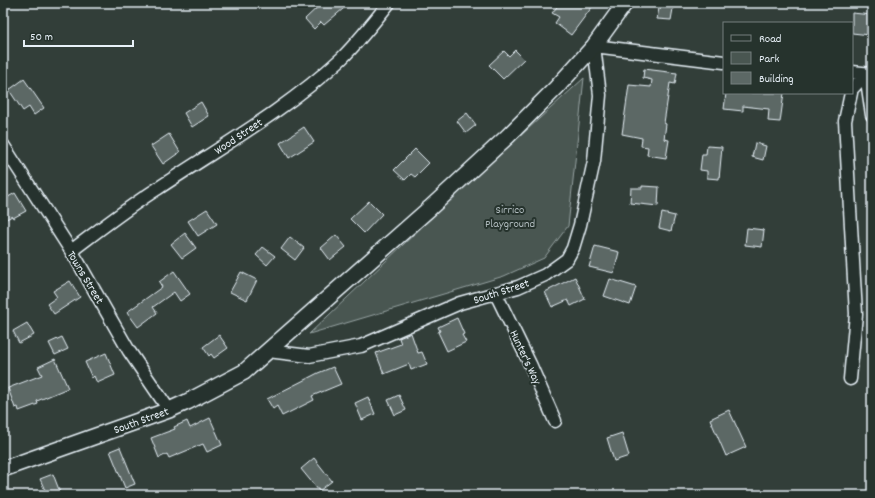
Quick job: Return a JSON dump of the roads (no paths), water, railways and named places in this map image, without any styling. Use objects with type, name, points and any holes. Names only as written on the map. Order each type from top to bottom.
[{"type":"street","name":"Wood Street","points":[[71,251],[155,190],[269,115],[308,87],[359,41],[389,3]]},
{"type":"street","name":"South Street","points":[[3,469],[169,410],[244,372],[430,208],[508,136],[556,88],[594,46],[625,3]]},
{"type":"street","name":"South Street","points":[[268,351],[309,356],[361,346],[460,303],[518,287],[545,275],[567,259],[573,248],[580,225],[594,161],[600,95],[594,46]]},
{"type":"street","points":[[594,46],[723,62]]},
{"type":"street","points":[[853,72],[869,74]]},
{"type":"street","points":[[853,87],[869,74]]},
{"type":"street","points":[[869,74],[872,115]]},
{"type":"street","points":[[850,379],[856,314],[845,121],[851,94]]},
{"type":"street","name":"Towns Street","points":[[3,145],[71,251],[129,351],[169,410]]},
{"type":"street","name":"Hunter's Way","points":[[496,294],[530,364],[555,421]]},
{"type":"park label","name":"Sirrico Playground","points":[[510,216]]}]
